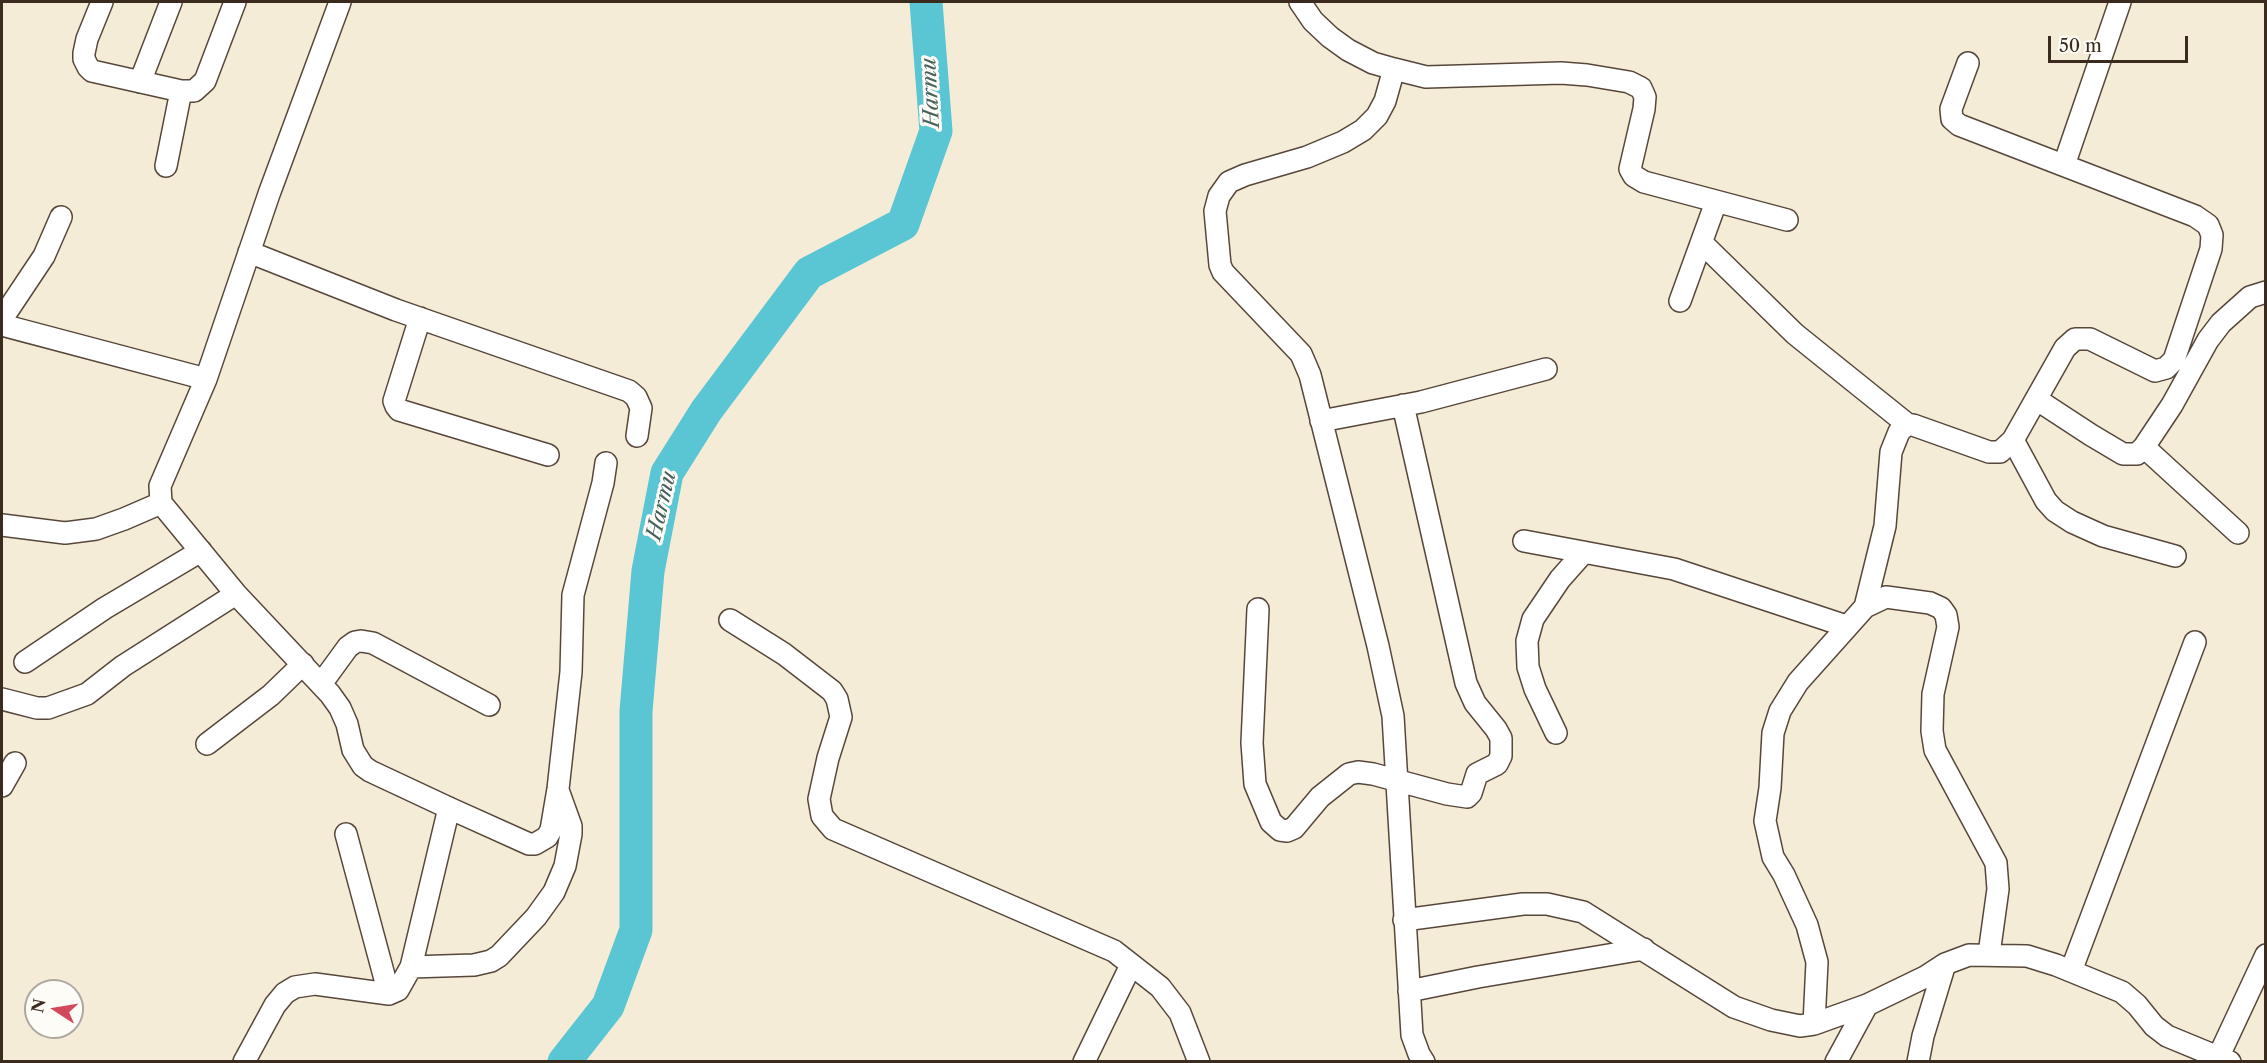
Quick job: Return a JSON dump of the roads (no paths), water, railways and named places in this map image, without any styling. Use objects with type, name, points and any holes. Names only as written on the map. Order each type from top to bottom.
[{"type":"street","points":[[102,2],[87,39],[84,53],[86,63],[92,71],[181,91],[194,91],[205,81],[235,2]]},
{"type":"street","points":[[140,82],[171,2]]},
{"type":"street","points":[[340,2],[249,252],[206,379],[160,486],[161,503],[171,518],[201,550],[236,594],[303,664],[340,708],[347,724],[353,750],[363,766],[449,808],[529,844],[536,844],[547,837],[551,830],[571,672],[573,595],[603,483],[606,463]]},
{"type":"street","points":[[1300,2],[1313,21],[1348,50],[1373,63],[1426,77],[1561,73],[1629,82],[1641,88],[1645,98],[1630,169],[1634,176],[1644,182],[1787,220]]},
{"type":"street","points":[[2064,165],[2120,2]]},
{"type":"street","points":[[1702,243],[1795,334],[1906,424],[1920,426],[1989,452],[2000,452],[2013,440],[2065,348],[2075,339],[2090,339],[2155,371],[2166,368],[2174,360],[2211,249],[2212,235],[2208,225],[2195,216],[1959,125],[1952,119],[1951,109],[1968,63]]},
{"type":"street","points":[[1394,69],[1385,101],[1377,116],[1363,130],[1343,142],[1307,157],[1229,182],[1219,196],[1215,211],[1220,265],[1231,281],[1300,354],[1310,375],[1378,646],[1392,716],[1413,1035],[1424,1062]]},
{"type":"street","points":[[166,165],[181,91]]},
{"type":"street","points":[[1680,301],[1716,201]]},
{"type":"street","points":[[2,319],[44,256],[62,217]]},
{"type":"street","points":[[249,252],[420,318],[629,391],[636,397],[641,408],[637,436]]},
{"type":"street","points":[[2036,399],[2123,454],[2137,453],[2144,447],[2172,405],[2208,340],[2221,323],[2250,297],[2265,292]]},
{"type":"street","points":[[420,318],[394,402],[399,410],[548,455]]},
{"type":"street","points":[[2,326],[206,379]]},
{"type":"street","points":[[1321,421],[1403,405],[1546,369]]},
{"type":"street","points":[[1258,609],[1252,743],[1255,784],[1271,822],[1283,831],[1294,828],[1320,797],[1349,774],[1358,772],[1396,779],[1447,794],[1467,797],[1471,793],[1477,774],[1497,764],[1502,748],[1501,738],[1474,703],[1466,683],[1403,405]]},
{"type":"street","points":[[1865,607],[1885,526],[1891,452],[1899,432],[1906,424]]},
{"type":"street","points":[[2013,440],[2046,501],[2055,511],[2072,522],[2103,536],[2175,556]]},
{"type":"street","points":[[2144,447],[2238,533]]},
{"type":"street","points":[[2,525],[65,533],[96,529],[161,503]]},
{"type":"street","points":[[1524,541],[1674,568],[1846,626]]},
{"type":"street","points":[[25,662],[105,608],[201,550]]},
{"type":"street","points":[[1556,733],[1535,689],[1528,667],[1527,641],[1533,619],[1560,579],[1584,552]]},
{"type":"street","points":[[2,699],[37,708],[48,708],[87,694],[123,666],[236,594]]},
{"type":"street","points":[[1814,1024],[1817,962],[1807,926],[1784,875],[1773,858],[1765,821],[1770,788],[1773,733],[1780,711],[1798,682],[1865,607],[1886,597],[1930,603],[1941,608],[1946,615],[1948,627],[1934,694],[1932,730],[1938,758],[1996,863],[1998,889],[1989,954]]},
{"type":"street","points":[[730,620],[784,654],[832,691],[837,699],[841,717],[828,758],[819,800],[822,816],[833,829],[1114,951],[1160,987],[1180,1013],[1199,1062]]},
{"type":"street","points":[[321,684],[348,647],[361,641],[374,643],[489,705]]},
{"type":"street","points":[[2071,971],[2195,642]]},
{"type":"street","points":[[207,744],[271,695],[303,664]]},
{"type":"street","points":[[2,786],[15,763]]},
{"type":"street","points":[[411,967],[474,965],[491,961],[499,956],[536,918],[554,892],[565,866],[572,834],[558,789]]},
{"type":"street","points":[[244,1062],[275,1005],[285,993],[295,987],[315,984],[389,994],[398,990],[411,967],[449,808]]},
{"type":"street","points":[[345,834],[389,994]]},
{"type":"street","points":[[1404,920],[1523,903],[1546,904],[1582,912],[1734,1007],[1750,1014],[1800,1026],[1814,1024],[1867,1005],[1925,977],[1945,964],[1969,955],[2027,956],[2122,992],[2137,1005],[2154,1026],[2168,1036],[2221,1060],[2265,955]]},
{"type":"street","points":[[1409,991],[1644,949]]},
{"type":"street","points":[[1918,1062],[1945,964]]},
{"type":"street","points":[[1084,1062],[1131,965]]},
{"type":"street","points":[[1836,1062],[1867,1005]]},
{"type":"waterway","name":"Harmu","points":[[564,1062],[608,1006],[636,930],[636,711],[648,571],[667,473],[706,411],[809,273],[903,224],[936,131],[926,2]]}]
